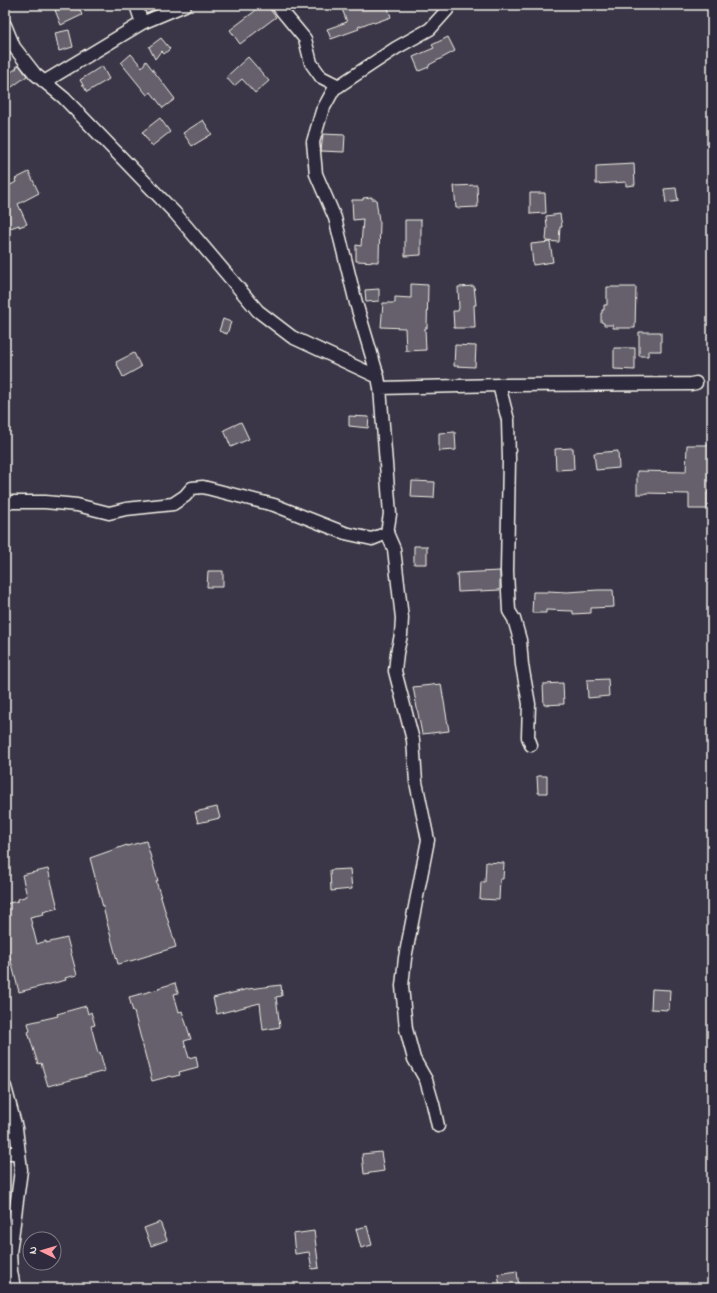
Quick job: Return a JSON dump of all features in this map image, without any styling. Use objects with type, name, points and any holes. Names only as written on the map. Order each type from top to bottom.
[{"type":"street","points":[[136,5],[142,23]]},
{"type":"street","points":[[44,82],[142,23],[185,5]]},
{"type":"street","points":[[277,5],[305,39],[311,63],[321,77],[339,86]]},
{"type":"street","points":[[438,1126],[426,1080],[414,1059],[406,1030],[402,986],[405,958],[428,840],[416,782],[413,740],[395,671],[401,635],[402,618],[394,549],[387,533],[390,514],[379,382],[356,303],[335,218],[316,174],[313,142],[322,111],[334,89],[396,48],[430,29],[447,10],[445,5]]},
{"type":"street","points":[[5,25],[14,47],[35,74],[64,98],[175,213],[258,311],[292,337],[379,382],[499,385],[696,383]]},
{"type":"street","points":[[499,385],[508,420],[509,459],[507,571],[509,611],[514,618],[520,640],[522,665],[529,704],[528,737],[531,745]]},
{"type":"street","points":[[5,502],[45,502],[77,505],[109,513],[134,508],[173,504],[185,496],[192,488],[203,487],[274,505],[345,533],[372,539],[387,533]]},
{"type":"street","points":[[5,1087],[16,1128],[21,1170],[8,1252],[14,1288]]},
{"type":"street","points":[[5,1153],[19,1153]]},
{"type":"building","points":[[58,5],[78,5],[82,15],[61,25],[55,10],[59,8]]},
{"type":"building","points":[[251,5],[266,5],[276,17],[240,44],[230,30],[255,11]]},
{"type":"building","points":[[350,5],[387,5],[391,17],[374,23],[373,21],[358,27],[359,29],[331,39],[327,29],[347,22],[342,9]]},
{"type":"building","points":[[69,30],[73,47],[59,51],[55,33]]},
{"type":"building","points":[[448,37],[455,51],[429,65],[429,67],[419,71],[413,57],[434,48],[432,45]]},
{"type":"building","points":[[161,38],[170,49],[164,54],[161,51],[155,59],[149,47]]},
{"type":"building","points":[[131,54],[142,67],[146,61],[175,99],[163,108],[151,92],[147,95],[121,63]]},
{"type":"building","points":[[248,57],[269,81],[255,93],[242,79],[234,86],[226,77]]},
{"type":"building","points":[[19,65],[27,76],[5,92],[5,76]]},
{"type":"building","points":[[102,66],[109,79],[87,92],[80,80]]},
{"type":"building","points":[[160,118],[170,132],[152,146],[142,132]]},
{"type":"building","points":[[203,120],[212,134],[192,146],[183,133]]},
{"type":"building","points":[[323,134],[345,135],[344,152],[321,151]]},
{"type":"building","points":[[634,164],[635,185],[626,186],[626,182],[596,184],[596,166]]},
{"type":"building","points":[[29,172],[39,193],[18,204],[27,224],[5,230],[5,188],[16,182],[15,179]]},
{"type":"building","points":[[477,185],[478,207],[456,208],[454,186]]},
{"type":"building","points":[[676,188],[678,201],[666,203],[664,189]]},
{"type":"building","points":[[530,193],[545,193],[546,213],[530,214]]},
{"type":"building","points":[[372,197],[372,199],[376,199],[380,221],[379,259],[378,262],[356,261],[356,245],[361,246],[363,219],[353,220],[352,200],[363,200],[363,198]]},
{"type":"building","points":[[560,214],[562,227],[560,227],[559,242],[546,241],[546,216]]},
{"type":"building","points":[[405,220],[421,220],[421,255],[405,256]]},
{"type":"building","points":[[550,242],[553,262],[533,265],[531,244]]},
{"type":"building","points":[[411,284],[428,285],[427,328],[425,328],[426,350],[406,351],[405,328],[381,327],[383,303],[395,303],[395,297],[411,298]]},
{"type":"building","points":[[474,286],[476,305],[474,305],[475,328],[454,328],[453,311],[458,311],[459,308],[458,287]]},
{"type":"building","points":[[607,287],[636,287],[635,328],[613,328],[613,325],[604,325],[604,323],[601,322],[602,310],[604,310],[604,305],[607,305]]},
{"type":"building","points":[[379,289],[379,301],[366,302],[365,290]]},
{"type":"building","points":[[223,319],[231,322],[227,334],[219,331]]},
{"type":"building","points":[[639,332],[661,332],[661,351],[648,351],[648,356],[639,356]]},
{"type":"building","points":[[455,345],[476,346],[475,367],[454,366]]},
{"type":"building","points":[[614,348],[635,348],[635,370],[614,369]]},
{"type":"building","points":[[134,353],[141,367],[123,377],[116,362]]},
{"type":"building","points":[[349,416],[369,417],[368,428],[349,426]]},
{"type":"building","points":[[241,422],[249,439],[231,447],[224,430]]},
{"type":"building","points":[[455,432],[456,450],[439,451],[439,433]]},
{"type":"building","points":[[687,445],[711,445],[712,493],[707,493],[707,509],[689,509],[689,494],[637,494],[637,471],[686,472]]},
{"type":"building","points":[[573,448],[574,469],[556,470],[555,449]]},
{"type":"building","points":[[618,451],[619,468],[596,470],[594,453]]},
{"type":"building","points":[[412,481],[435,482],[434,498],[411,497]]},
{"type":"building","points":[[414,546],[427,546],[427,564],[414,564]]},
{"type":"building","points":[[208,571],[223,571],[223,587],[207,587]]},
{"type":"building","points":[[500,571],[500,590],[458,592],[457,573]]},
{"type":"building","points":[[613,590],[614,607],[591,608],[591,613],[573,614],[573,611],[546,610],[546,613],[532,613],[533,592]]},
{"type":"building","points":[[608,679],[609,696],[588,698],[587,680]]},
{"type":"building","points":[[563,683],[564,704],[544,705],[543,684]]},
{"type":"building","points":[[441,684],[449,731],[422,734],[413,687]]},
{"type":"building","points":[[537,776],[547,776],[547,793],[538,793]]},
{"type":"building","points":[[217,807],[220,818],[198,823],[195,812]]},
{"type":"building","points":[[146,841],[158,881],[156,881],[176,947],[118,964],[90,858],[127,845]]},
{"type":"building","points":[[486,862],[504,863],[503,879],[500,879],[499,900],[480,899],[481,882],[485,882]]},
{"type":"building","points":[[48,869],[58,908],[43,912],[44,914],[30,917],[37,944],[67,938],[77,975],[65,978],[66,980],[19,992],[5,938],[5,904],[18,901],[18,899],[27,896],[22,875]]},
{"type":"building","points":[[350,869],[352,889],[331,891],[330,870]]},
{"type":"building","points":[[175,983],[178,993],[174,994],[179,1012],[182,1011],[191,1039],[184,1041],[189,1058],[196,1056],[198,1067],[179,1072],[180,1075],[152,1081],[129,997]]},
{"type":"building","points":[[281,985],[282,996],[276,997],[280,1027],[263,1030],[260,1003],[217,1014],[213,998],[248,989]]},
{"type":"building","points":[[652,989],[670,990],[669,1010],[651,1009]]},
{"type":"building","points":[[86,1006],[88,1014],[91,1012],[95,1025],[91,1026],[98,1053],[100,1052],[105,1071],[48,1086],[41,1063],[38,1064],[28,1032],[30,1031],[28,1023],[58,1016],[57,1014]]},
{"type":"building","points":[[381,1152],[384,1171],[364,1174],[362,1154]]},
{"type":"building","points":[[160,1222],[167,1240],[151,1246],[144,1228]]},
{"type":"building","points":[[367,1226],[372,1245],[361,1248],[356,1229]]},
{"type":"building","points":[[314,1231],[319,1268],[312,1269],[309,1252],[295,1254],[293,1234]]},
{"type":"building","points":[[517,1271],[519,1288],[500,1288],[498,1274]]}]
